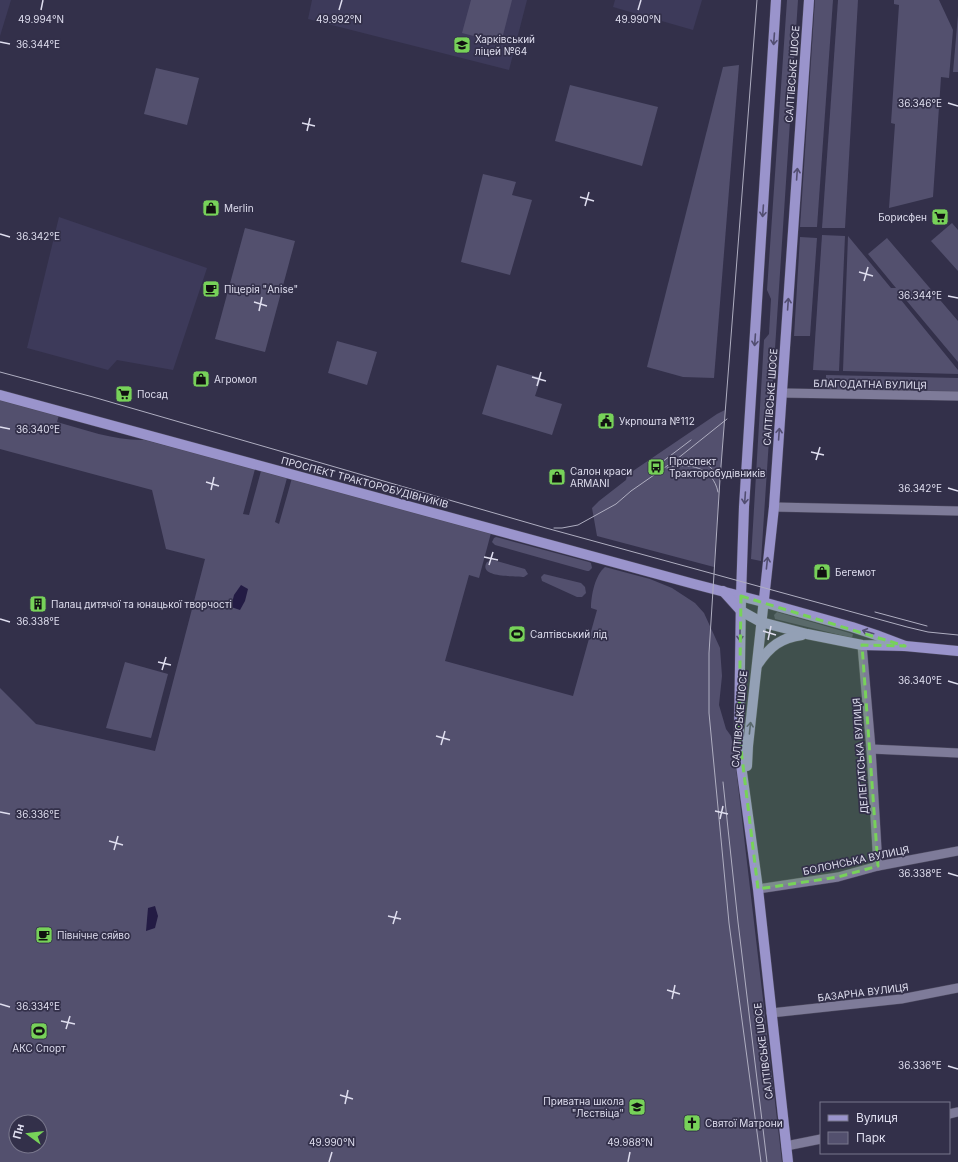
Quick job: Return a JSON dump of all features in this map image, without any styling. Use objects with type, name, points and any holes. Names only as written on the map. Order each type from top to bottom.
[{"type":"main road","name":"САЛТІВСЬКЕ ШОСЕ","points":[[776,0],[745,492],[741,596],[739,733],[741,765],[758,889],[788,1162]]},
{"type":"main road","name":"САЛТІВСЬКЕ ШОСЕ","points":[[745,794],[756,666],[774,507],[810,0]]},
{"type":"main road","name":"ПРОСПЕКТ ТРАКТОРОБУДІВНИКІВ","points":[[0,395],[763,602],[876,635],[905,646]]},
{"type":"main road","name":"ПРОСПЕКТ ТРАКТОРОБУДІВНИКІВ","points":[[723,591],[741,612],[761,622],[807,634],[862,645],[905,646],[958,651]]},
{"type":"main road","points":[[756,666],[765,653],[777,643],[791,636],[807,634]]},
{"type":"street","name":"БЛАГОДАТНА ВУЛИЦЯ","points":[[782,393],[958,396]]},
{"type":"street","points":[[774,507],[958,512]]},
{"type":"street","name":"ДЕЛЕГАТСЬКА ВУЛИЦЯ","points":[[862,645],[871,749],[878,866]]},
{"type":"street","points":[[871,749],[958,753]]},
{"type":"street","name":"БОЛОНСЬКА ВУЛИЦЯ","points":[[758,889],[838,877],[878,866],[958,850]]},
{"type":"street","name":"БАЗАРНА ВУЛИЦЯ","points":[[771,1013],[901,999],[958,988]]},
{"type":"street","points":[[786,1146],[820,1139]]},
{"type":"highlighted area","points":[[741,596],[905,646],[862,645],[878,866],[838,877],[758,889],[739,733]]},
{"type":"shaded area","points":[[0,0],[11,0],[0,36]]},
{"type":"shaded area","name":"Харківський ліцей №64","points":[[312,0],[527,0],[509,70],[308,19]]},
{"type":"shaded area","points":[[615,0],[702,0],[693,30],[613,7]]},
{"type":"shaded area","points":[[59,217],[207,268],[173,370],[117,360],[108,370],[27,348]]},
{"type":"shaded area","points":[[241,585],[248,589],[245,601],[240,610],[231,607],[234,595]]},
{"type":"shaded area","points":[[155,906],[158,916],[155,928],[146,931],[148,908]]},
{"type":"green space","points":[[471,0],[512,0],[501,43],[462,33]]},
{"type":"green space","points":[[787,0],[798,0],[761,561],[751,559],[764,340],[769,334],[771,299],[767,290]]},
{"type":"green space","points":[[815,0],[833,0],[817,227],[800,227]]},
{"type":"green space","points":[[838,0],[858,0],[845,228],[822,228]]},
{"type":"green space","points":[[894,0],[939,0],[953,30],[949,78],[941,77],[933,197],[889,208],[895,124],[891,123],[899,5],[894,4]]},
{"type":"green space","points":[[958,15],[958,72],[953,72]]},
{"type":"green space","points":[[739,65],[714,378],[683,377],[647,367],[723,67]]},
{"type":"green space","points":[[156,68],[199,78],[187,125],[144,114]]},
{"type":"green space","points":[[570,85],[658,107],[642,166],[555,141]]},
{"type":"green space","points":[[483,174],[516,182],[512,195],[532,200],[510,275],[461,262]]},
{"type":"green space","points":[[952,223],[958,230],[958,271],[931,241]]},
{"type":"green space","points":[[245,228],[295,241],[265,352],[215,339]]},
{"type":"green space","points":[[822,235],[845,236],[839,371],[813,370]]},
{"type":"green space","points":[[848,236],[891,288],[896,288],[868,254],[887,238],[958,321],[958,362],[901,294],[901,300],[958,370],[958,374],[843,371]]},
{"type":"green space","points":[[800,237],[817,238],[810,336],[794,336]]},
{"type":"green space","points":[[337,341],[377,352],[367,385],[328,373]]},
{"type":"green space","points":[[497,365],[541,378],[535,396],[562,404],[552,435],[482,414]]},
{"type":"green space","points":[[826,375],[958,378],[958,393],[826,391]]},
{"type":"green space","points":[[0,400],[59,415],[57,422],[112,437],[145,440],[255,469],[243,514],[249,515],[261,471],[287,478],[275,522],[279,524],[292,478],[491,533],[479,578],[469,575],[445,661],[573,696],[597,610],[591,608],[593,592],[596,580],[605,567],[650,579],[672,588],[695,603],[704,613],[720,648],[722,676],[719,705],[726,729],[731,736],[734,751],[782,1162],[0,1162],[0,688],[36,724],[155,751],[205,559],[166,549],[152,490],[0,449]]},
{"type":"green space","points":[[725,410],[714,567],[597,536],[592,508],[599,501],[626,480],[627,475]]},
{"type":"green space","points":[[496,537],[589,562],[591,563],[592,568],[587,571],[495,545],[492,542]]},
{"type":"green space","points":[[493,560],[525,569],[528,574],[524,577],[492,574],[487,571],[485,567],[487,562]]},
{"type":"green space","points":[[544,574],[581,583],[585,587],[586,593],[582,597],[577,597],[542,581],[541,577]]},
{"type":"green space","points":[[777,612],[853,634],[852,638],[775,619],[774,615]]},
{"type":"green space","points":[[125,662],[168,674],[151,738],[106,728]]},
{"type":"tram line","points":[[757,0],[720,479],[709,653],[709,713],[729,923],[761,1162]]},
{"type":"tram line","points":[[0,372],[93,397],[546,528],[907,627],[928,632],[958,635]]},
{"type":"tram line","points":[[554,528],[578,525],[616,504],[631,491],[677,459],[727,419]]},
{"type":"tram line","points":[[662,462],[691,440]]},
{"type":"tram line","points":[[677,459],[691,459],[702,462],[708,465],[721,480]]},
{"type":"tram line","points":[[667,468],[675,466],[691,466],[699,468],[711,477],[718,492]]},
{"type":"tram line","points":[[875,612],[927,626]]},
{"type":"tram line","points":[[723,782],[738,922],[767,1162]]},
{"type":"place","name":"Харківський ліцей №64","points":[[462,45]]},
{"type":"place","name":"Merlin","points":[[211,208]]},
{"type":"place","name":"Борисфен","points":[[940,217]]},
{"type":"place","name":"Піцерія \"Anise\"","points":[[211,289]]},
{"type":"place","name":"Агромол","points":[[201,379]]},
{"type":"place","name":"Посад","points":[[124,394]]},
{"type":"place","name":"Укрпошта №112","points":[[606,421]]},
{"type":"place","name":"Проспект Тракторобудівників","points":[[656,467]]},
{"type":"place","name":"Салон краси ARMANI","points":[[557,477]]},
{"type":"place","name":"Бегемот","points":[[822,572]]},
{"type":"place","name":"Палац дитячої та юнацької творчості","points":[[38,604]]},
{"type":"place","name":"Салтівський лід","points":[[517,634]]},
{"type":"place","name":"Північне сяйво","points":[[44,935]]},
{"type":"place","name":"АКС Спорт","points":[[39,1031]]},
{"type":"place","name":"Приватна школа \"Лєствіца\"","points":[[637,1107]]},
{"type":"place","name":"Святої Матрони","points":[[692,1123]]}]
